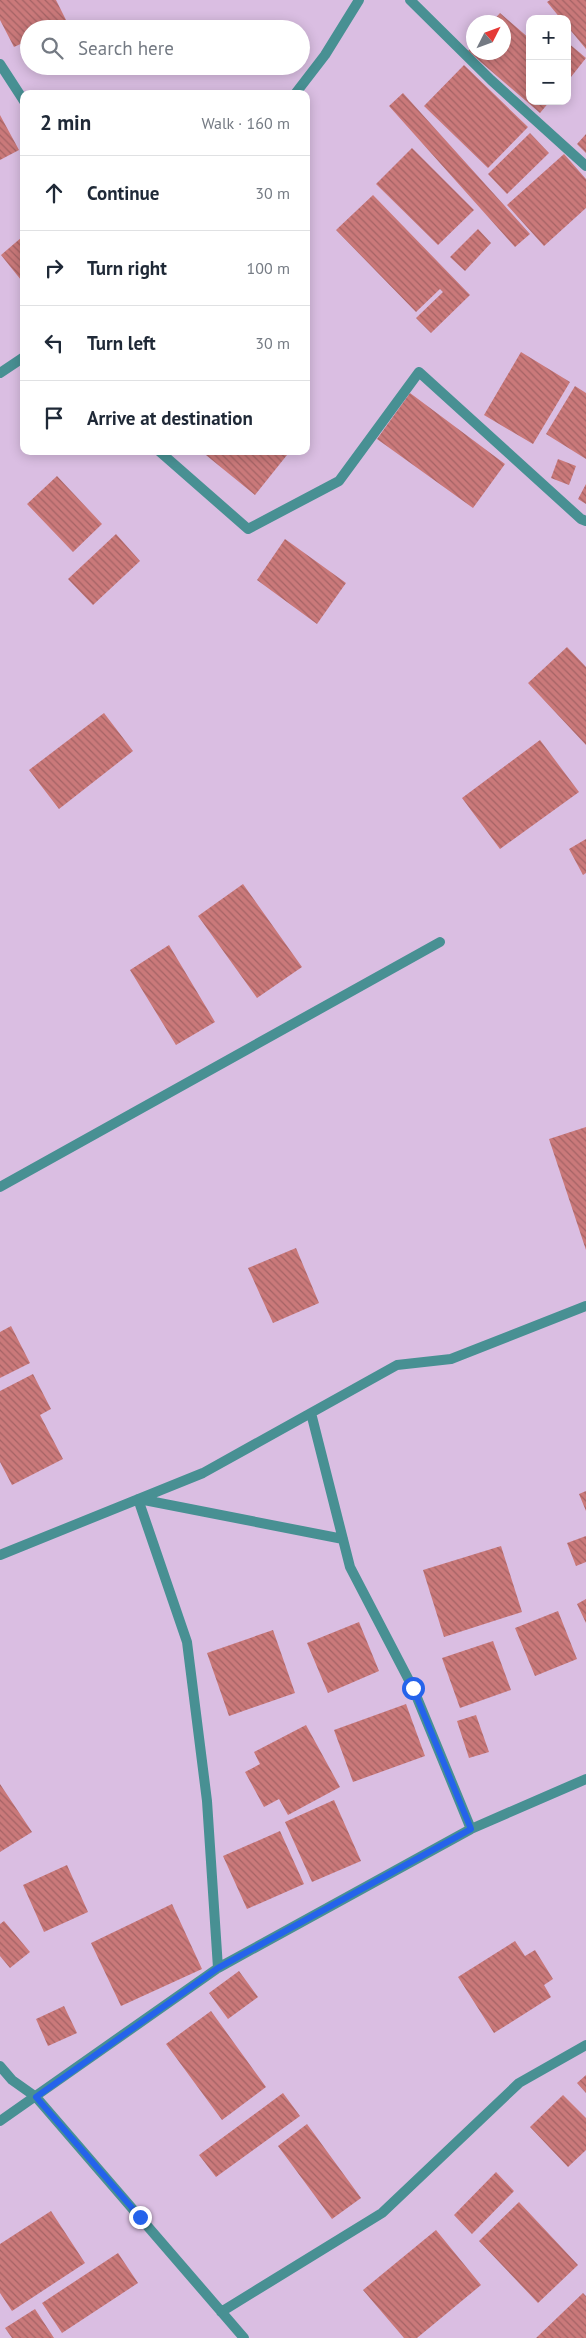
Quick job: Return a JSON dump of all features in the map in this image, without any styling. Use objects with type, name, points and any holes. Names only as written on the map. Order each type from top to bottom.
[{"type":"street","points":[[310,74],[325,55],[359,0]]},
{"type":"street","points":[[410,0],[491,80],[586,166]]},
{"type":"street","points":[[0,64],[20,95]]},
{"type":"street","points":[[298,90],[310,75]]},
{"type":"street","points":[[0,373],[20,360]]},
{"type":"street","points":[[164,455],[248,529],[340,482],[419,372],[580,519],[586,521]]},
{"type":"street","points":[[0,1187],[440,942]]},
{"type":"street","points":[[0,1554],[203,1473],[397,1365],[451,1359],[586,1306]]},
{"type":"street","points":[[311,1413],[350,1566],[413,1688],[471,1829]]},
{"type":"street","points":[[138,1499],[343,1539]]},
{"type":"street","points":[[138,1499],[187,1642],[207,1801],[218,1968]]},
{"type":"street","points":[[0,2121],[218,1968],[471,1829],[586,1779]]},
{"type":"street","points":[[221,2312],[382,2213],[519,2083],[586,2045]]},
{"type":"street","points":[[0,2066],[12,2080],[36,2097],[244,2338]]},
{"type":"building","points":[[0,0],[56,0],[66,20],[20,20],[20,44],[14,47],[0,20]]},
{"type":"building","points":[[550,0],[586,0],[586,49],[571,31],[571,15],[558,15],[547,2]]},
{"type":"building","points":[[511,23],[526,36],[526,101],[478,60],[511,60]]},
{"type":"building","points":[[571,45],[586,58],[571,77]]},
{"type":"building","points":[[464,65],[528,127],[488,168],[424,106]]},
{"type":"building","points":[[403,93],[530,234],[515,247],[389,106]]},
{"type":"building","points":[[531,105],[547,105],[540,113]]},
{"type":"building","points":[[0,115],[19,150],[0,160]]},
{"type":"building","points":[[530,133],[549,153],[507,194],[488,174]]},
{"type":"building","points":[[586,134],[586,153],[577,144]]},
{"type":"building","points":[[412,148],[474,210],[438,245],[376,184]]},
{"type":"building","points":[[564,154],[586,179],[586,208],[544,246],[507,205]]},
{"type":"building","points":[[373,195],[470,295],[431,333],[416,318],[443,292],[440,289],[416,312],[336,230]]},
{"type":"building","points":[[478,229],[491,243],[465,271],[450,257]]},
{"type":"building","points":[[20,239],[20,279],[1,255]]},
{"type":"building","points":[[521,352],[570,382],[533,444],[484,415]]},
{"type":"building","points":[[575,386],[586,393],[586,459],[546,434]]},
{"type":"building","points":[[410,393],[505,464],[473,508],[377,439]]},
{"type":"building","points":[[206,455],[287,455],[255,495]]},
{"type":"building","points":[[558,459],[576,466],[569,485],[551,478]]},
{"type":"building","points":[[57,476],[102,524],[73,552],[27,504]]},
{"type":"building","points":[[586,484],[586,504],[578,499]]},
{"type":"building","points":[[116,534],[140,561],[93,605],[68,579]]},
{"type":"building","points":[[285,539],[346,583],[317,624],[257,580]]},
{"type":"building","points":[[567,647],[586,667],[586,745],[528,683]]},
{"type":"building","points":[[104,713],[133,751],[59,809],[29,770]]},
{"type":"building","points":[[540,740],[579,792],[500,849],[462,798]]},
{"type":"building","points":[[586,839],[586,873],[583,875],[569,849]]},
{"type":"building","points":[[243,884],[302,967],[257,998],[198,916]]},
{"type":"building","points":[[169,945],[215,1022],[176,1045],[130,970]]},
{"type":"building","points":[[586,1127],[586,1250],[549,1139]]},
{"type":"building","points":[[296,1248],[319,1303],[273,1323],[248,1268]]},
{"type":"building","points":[[11,1326],[30,1363],[0,1378],[0,1332]]},
{"type":"building","points":[[33,1374],[51,1409],[40,1415],[63,1459],[12,1485],[0,1462],[0,1391]]},
{"type":"building","points":[[586,1491],[586,1511],[579,1494]]},
{"type":"building","points":[[586,1536],[586,1562],[576,1566],[567,1543]]},
{"type":"building","points":[[501,1546],[522,1612],[444,1637],[423,1570]]},
{"type":"building","points":[[586,1599],[586,1623],[577,1604]]},
{"type":"building","points":[[558,1611],[577,1659],[535,1676],[515,1628]]},
{"type":"building","points":[[359,1622],[379,1671],[328,1693],[307,1643]]},
{"type":"building","points":[[273,1630],[295,1693],[229,1716],[207,1653]]},
{"type":"building","points":[[493,1641],[511,1690],[460,1708],[442,1658]]},
{"type":"building","points":[[406,1704],[425,1756],[353,1782],[334,1730]]},
{"type":"building","points":[[476,1715],[489,1752],[469,1758],[457,1721]]},
{"type":"building","points":[[306,1725],[340,1787],[288,1815],[279,1799],[264,1807],[245,1772],[260,1764],[254,1752]]},
{"type":"building","points":[[0,1784],[32,1832],[0,1852]]},
{"type":"building","points":[[334,1800],[361,1861],[312,1882],[285,1822]]},
{"type":"building","points":[[280,1831],[304,1884],[247,1909],[223,1856]]},
{"type":"building","points":[[67,1865],[88,1912],[44,1932],[23,1885]]},
{"type":"building","points":[[172,1904],[202,1969],[121,2006],[91,1943]]},
{"type":"building","points":[[4,1921],[30,1952],[10,1968],[0,1956],[0,1924]]},
{"type":"building","points":[[515,1941],[525,1956],[535,1950],[553,1979],[544,1985],[551,1997],[494,2033],[458,1977]]},
{"type":"building","points":[[239,1971],[258,1997],[228,2019],[209,1993]]},
{"type":"building","points":[[64,2006],[77,2033],[48,2046],[36,2019]]},
{"type":"building","points":[[211,2011],[266,2087],[222,2120],[166,2044]]},
{"type":"building","points":[[586,2075],[586,2093],[577,2083]]},
{"type":"building","points":[[283,2093],[300,2116],[216,2177],[199,2155]]},
{"type":"building","points":[[563,2095],[586,2118],[586,2150],[568,2167],[530,2127]]},
{"type":"building","points":[[307,2124],[361,2198],[332,2219],[278,2146]]},
{"type":"building","points":[[496,2172],[514,2191],[472,2234],[454,2215]]},
{"type":"building","points":[[519,2202],[578,2265],[538,2303],[479,2241]]},
{"type":"building","points":[[51,2211],[85,2263],[12,2311],[0,2293],[0,2244]]},
{"type":"building","points":[[436,2230],[481,2285],[417,2338],[404,2338],[363,2290]]},
{"type":"building","points":[[118,2253],[138,2283],[62,2333],[42,2303]]},
{"type":"building","points":[[583,2293],[586,2296],[586,2338],[536,2338]]},
{"type":"building","points":[[35,2309],[54,2338],[12,2338],[5,2328]]},
{"type":"route","points":[[140,2217],[36,2097],[218,1968],[471,1829],[413,1688]]}]
